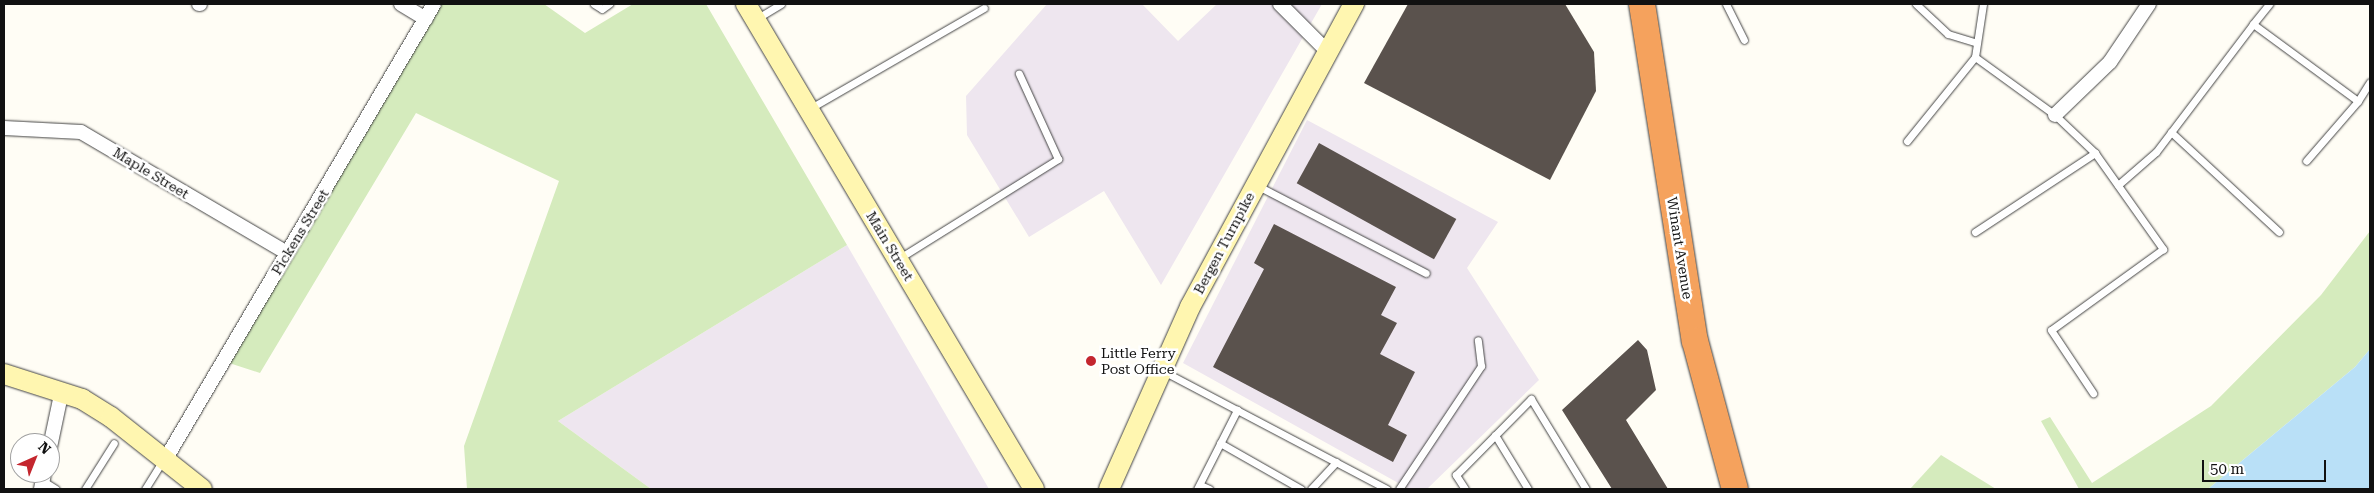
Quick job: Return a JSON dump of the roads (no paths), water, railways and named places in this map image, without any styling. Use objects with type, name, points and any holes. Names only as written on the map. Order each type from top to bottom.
[{"type":"highway","name":"Winant Avenue","points":[[1642,4],[1695,341],[1735,489]]},
{"type":"street","points":[[401,4],[426,19]]},
{"type":"street","name":"Pickens Street","points":[[165,459],[434,4]]},
{"type":"street","points":[[1280,4],[1328,52]]},
{"type":"street","name":"Bergen Turnpike","points":[[1112,486],[1190,307],[1354,4]]},
{"type":"street","points":[[2055,115],[2110,62],[2149,4]]},
{"type":"street","name":"Main Street","points":[[751,11],[1034,489]]},
{"type":"street","name":"Maple Street","points":[[4,128],[81,132],[287,253]]},
{"type":"street","points":[[4,374],[62,390],[111,416],[202,489]]},
{"type":"street","points":[[53,433],[62,390]]},
{"type":"lane","points":[[594,4],[602,9],[609,4]]},
{"type":"lane","points":[[751,11],[781,4]]},
{"type":"lane","points":[[1726,4],[1744,40]]},
{"type":"lane","points":[[1916,4],[1948,34],[1977,43]]},
{"type":"lane","points":[[1907,141],[1975,57],[1984,4]]},
{"type":"lane","points":[[2118,185],[2156,152],[2269,4]]},
{"type":"lane","points":[[809,109],[984,8]]},
{"type":"lane","points":[[2253,24],[2358,101]]},
{"type":"lane","points":[[1975,57],[2055,115],[2095,153],[2163,249],[2051,330],[2093,393]]},
{"type":"lane","points":[[898,259],[1058,160],[1019,74]]},
{"type":"lane","points":[[2306,161],[2358,101],[2370,82]]},
{"type":"lane","points":[[2171,132],[2279,232]]},
{"type":"lane","points":[[1975,232],[2095,153]]},
{"type":"lane","points":[[1255,185],[1426,273]]},
{"type":"lane","points":[[1399,489],[1481,366],[1478,340]]},
{"type":"lane","points":[[1163,371],[1387,489]]},
{"type":"lane","points":[[1465,489],[1456,475],[1531,399],[1586,489]]},
{"type":"lane","points":[[1209,489],[1199,487],[1237,410]]},
{"type":"lane","points":[[1495,435],[1528,489]]},
{"type":"lane","points":[[85,489],[114,443]]},
{"type":"lane","points":[[1220,443],[1301,489]]},
{"type":"lane","points":[[145,489],[165,459]]},
{"type":"lane","points":[[1311,489],[1336,462]]},
{"type":"water","points":[[2370,349],[2370,489],[2208,489],[2355,367]]},
{"type":"place","name":"Little Ferry Post Office","points":[[1091,361]]}]
